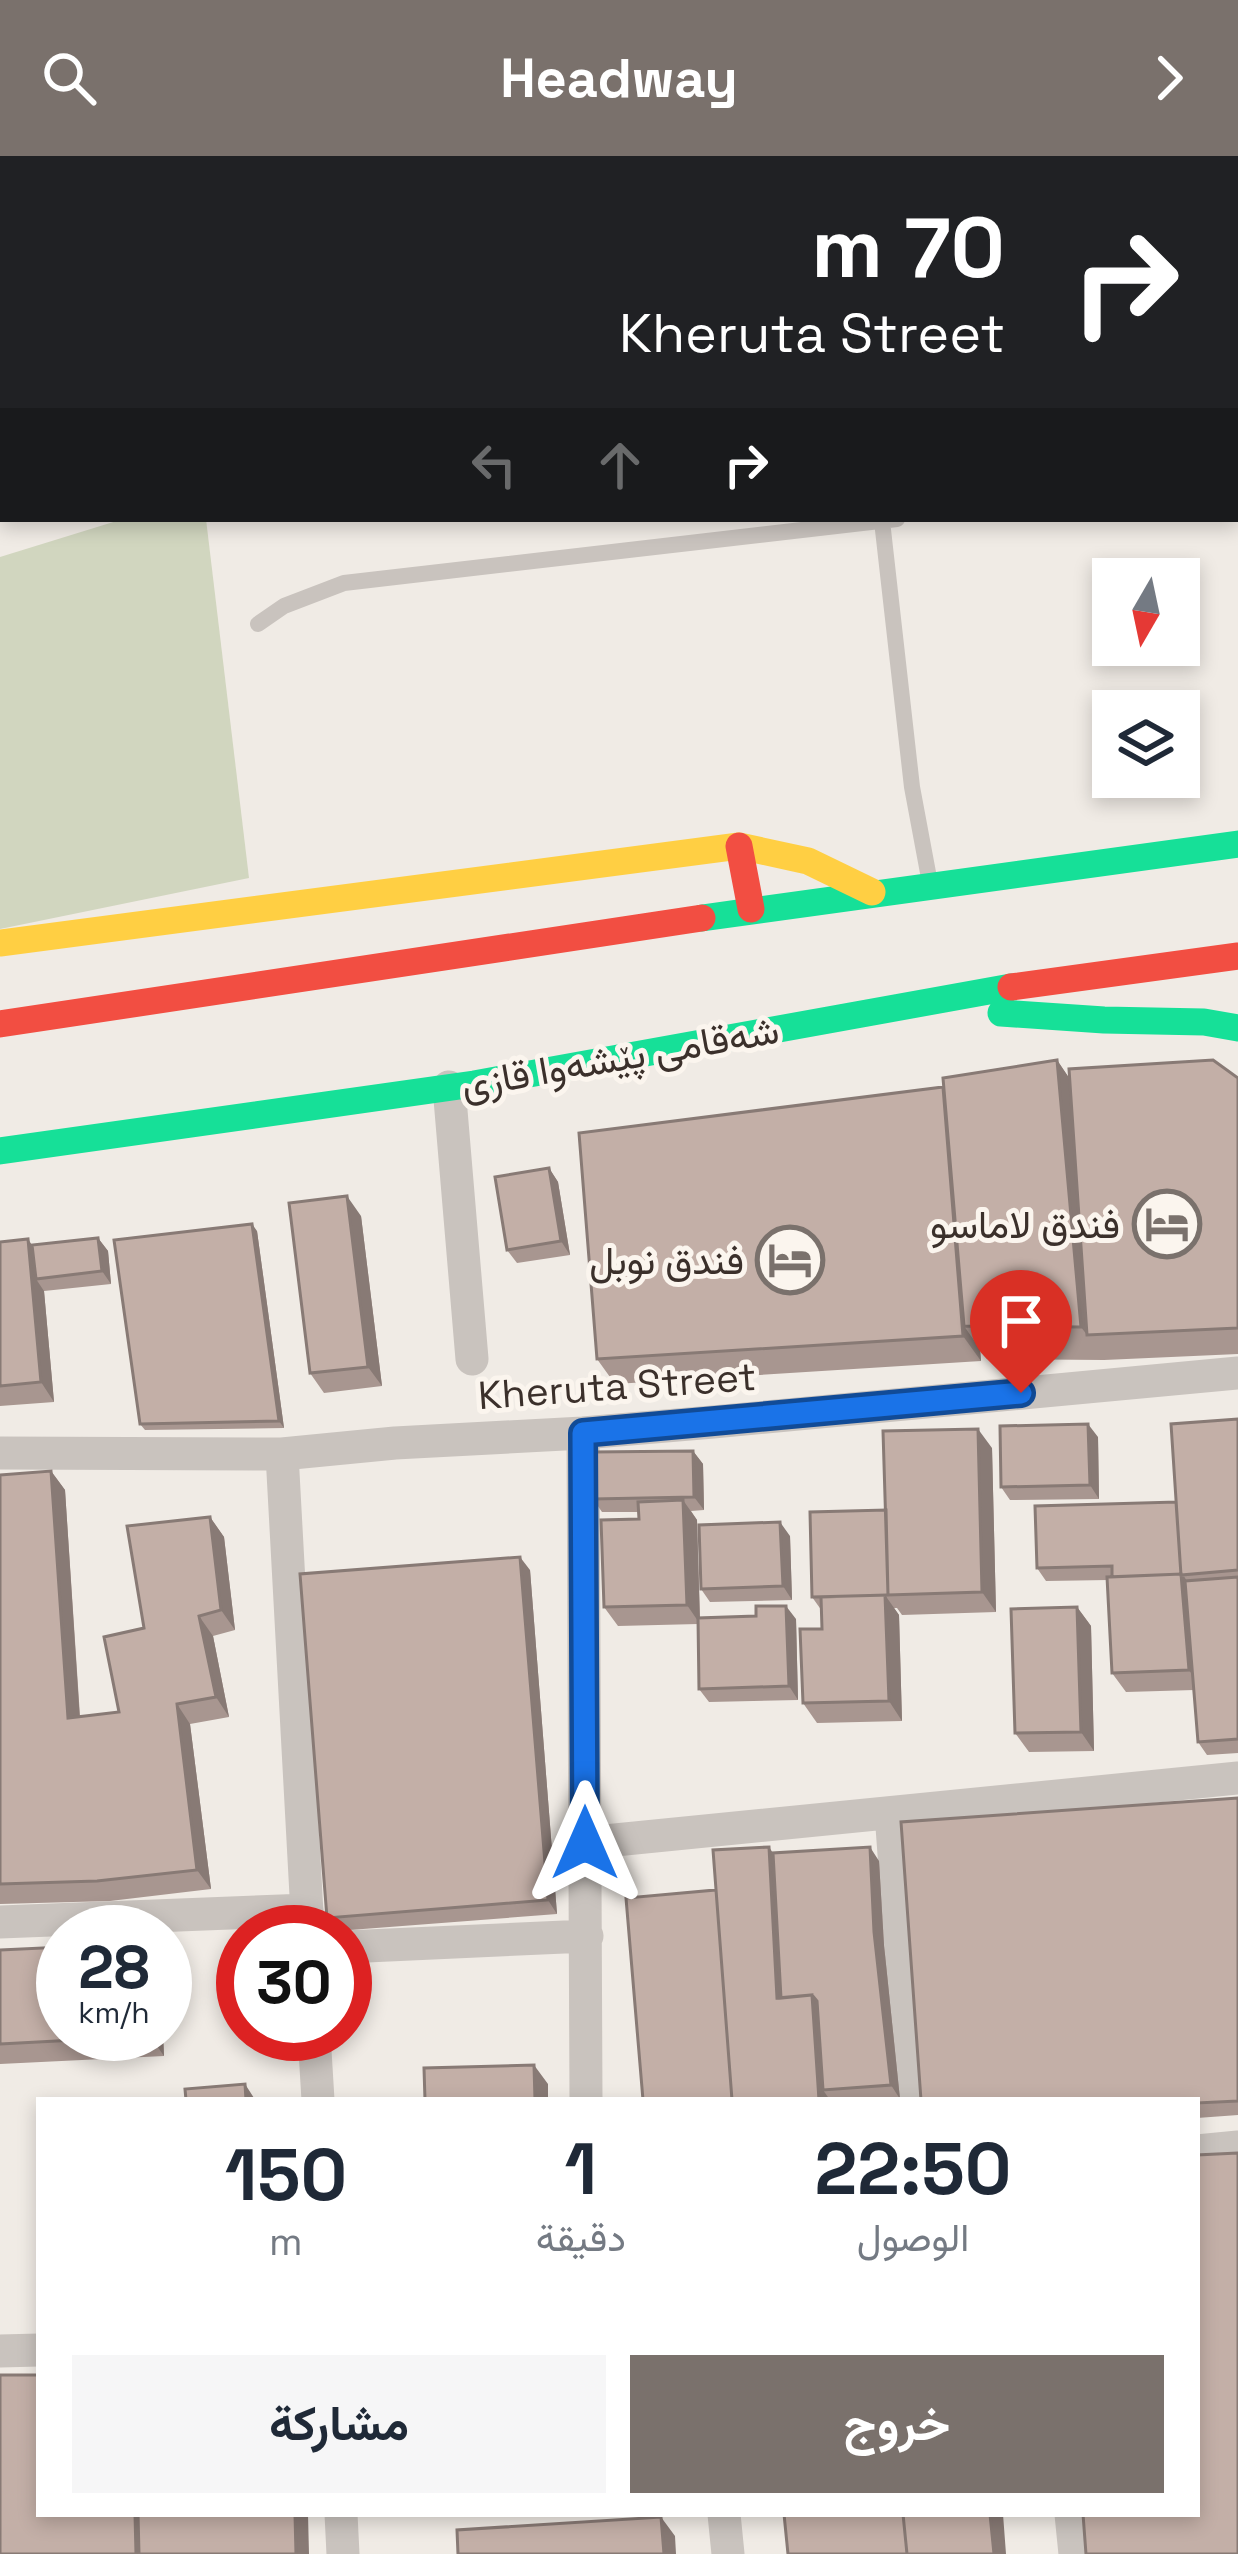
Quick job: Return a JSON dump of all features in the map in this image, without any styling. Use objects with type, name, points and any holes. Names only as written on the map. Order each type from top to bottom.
[{"type":"main road","points":[[0,1024],[406,959],[1238,844]]},
{"type":"main road","points":[[0,943],[739,846],[808,861],[872,892]]},
{"type":"main road","points":[[739,846],[751,909]]},
{"type":"main road","name":"شەقامی پێشەوا قازی","points":[[0,1151],[449,1087],[1030,984],[1238,956]]},
{"type":"main road","points":[[905,1006],[1204,1022],[1238,1028]]},
{"type":"street","points":[[449,1087],[472,1359]]},
{"type":"street","name":"Kheruta Street","points":[[0,1453],[282,1454],[583,1433],[1238,1373]]},
{"type":"street","points":[[583,1433],[586,2097]]},
{"type":"street","points":[[282,1454],[307,1905]]},
{"type":"street","points":[[585,1843],[1238,1778]]},
{"type":"street","points":[[891,1813],[912,2097]]},
{"type":"street","points":[[0,1922],[216,1921]]},
{"type":"street","points":[[372,1946],[587,1936]]},
{"type":"street","points":[[316,2061],[318,2097]]},
{"type":"street","points":[[1200,2151],[1238,2147]]},
{"type":"street","points":[[0,2351],[36,2350]]},
{"type":"street","points":[[341,2517],[343,2554]]},
{"type":"street","points":[[724,2517],[728,2554]]},
{"type":"street","points":[[1071,2517],[1075,2554]]},
{"type":"lane","points":[[258,624],[284,606],[344,583],[872,522]]},
{"type":"lane","points":[[889,522],[912,787],[930,884]]},
{"type":"green space","points":[[113,522],[206,522],[249,878],[0,929],[0,557]]},
{"type":"building","points":[[1057,1060],[1081,1327],[964,1326],[943,1078]]},
{"type":"building","name":"فندق لاماسو","points":[[1213,1060],[1238,1078],[1238,1328],[1087,1335],[1069,1069]]},
{"type":"building","name":"فندق نوبل","points":[[943,1087],[963,1336],[597,1359],[579,1133]]},
{"type":"building","points":[[549,1168],[561,1241],[507,1250],[495,1177]]},
{"type":"building","points":[[347,1196],[368,1367],[310,1373],[289,1203]]},
{"type":"building","points":[[252,1224],[279,1421],[140,1424],[114,1240]]},
{"type":"building","points":[[98,1238],[102,1271],[36,1279],[32,1245]]},
{"type":"building","points":[[28,1239],[41,1382],[0,1386],[0,1242]]},
{"type":"building","points":[[1238,1419],[1238,1570],[1181,1575],[1171,1424]]},
{"type":"building","points":[[1088,1424],[1090,1485],[1001,1487],[1000,1426]]},
{"type":"building","points":[[978,1429],[982,1592],[888,1595],[883,1431]]},
{"type":"building","points":[[693,1451],[694,1497],[593,1499],[592,1452]]},
{"type":"building","points":[[51,1471],[68,1718],[119,1712],[104,1637],[144,1628],[127,1526],[210,1517],[221,1610],[199,1616],[216,1697],[177,1704],[197,1870],[97,1881],[0,1884],[0,1475]]},
{"type":"building","points":[[683,1500],[687,1605],[604,1607],[601,1520],[639,1519],[638,1502]]},
{"type":"building","points":[[1176,1502],[1181,1574],[1112,1577],[1112,1566],[1037,1568],[1035,1506]]},
{"type":"building","points":[[886,1510],[888,1595],[812,1597],[810,1512]]},
{"type":"building","points":[[780,1522],[783,1586],[701,1589],[699,1525]]},
{"type":"building","points":[[520,1557],[548,1900],[372,1914],[372,1905],[326,1905],[300,1574]]},
{"type":"building","points":[[1181,1574],[1189,1670],[1112,1673],[1107,1577]]},
{"type":"building","points":[[1238,1577],[1238,1739],[1198,1742],[1185,1581]]},
{"type":"building","points":[[885,1595],[889,1701],[803,1703],[800,1629],[822,1629],[821,1597]]},
{"type":"building","points":[[756,1606],[786,1606],[789,1686],[699,1689],[698,1618],[756,1616]]},
{"type":"building","points":[[1077,1607],[1081,1732],[1015,1733],[1011,1609]]},
{"type":"building","points":[[1238,1798],[1238,2101],[921,2097],[901,1822]]},
{"type":"building","points":[[769,1847],[777,1998],[812,1995],[819,2097],[732,2097],[713,1850]]},
{"type":"building","points":[[870,1847],[891,2085],[823,2090],[817,2001],[812,1995],[781,1998],[773,1853]]},
{"type":"building","points":[[716,1890],[732,2097],[643,2097],[626,1898]]},
{"type":"building","points":[[36,1948],[36,2042],[0,2044],[0,1950]]},
{"type":"building","points":[[534,2065],[535,2097],[425,2097],[424,2068]]},
{"type":"building","points":[[245,2084],[246,2097],[186,2097],[185,2089]]},
{"type":"building","points":[[1238,2153],[1238,2554],[1086,2554],[1083,2517],[1200,2517],[1200,2155]]},
{"type":"building","points":[[0,2375],[36,2375],[36,2517],[135,2517],[136,2554],[0,2554]]},
{"type":"building","points":[[138,2517],[295,2517],[296,2554],[139,2554]]},
{"type":"building","points":[[661,2517],[664,2554],[458,2554],[457,2530]]},
{"type":"building","points":[[784,2517],[903,2517],[907,2554],[788,2554]]},
{"type":"building","points":[[903,2517],[990,2517],[994,2554],[907,2554]]},
{"type":"traffic: fast","points":[[702,918],[1238,844]]},
{"type":"traffic: fast","points":[[0,1151],[474,1084],[1011,987]]},
{"type":"traffic: fast","points":[[1001,1013],[1204,1022],[1238,1028]]},
{"type":"traffic: slow","points":[[0,943],[739,846],[808,861],[872,892]]},
{"type":"traffic: jam","points":[[739,846],[751,909]]},
{"type":"traffic: jam","points":[[0,1024],[702,918]]},
{"type":"traffic: jam","points":[[1011,987],[1238,956]]},
{"type":"place","name":"فندق لاماسو","points":[[1167,1224]]},
{"type":"place","name":"فندق نوبل","points":[[790,1260]]},
{"type":"route","points":[[585,1843],[583,1433],[1021,1393]]}]
